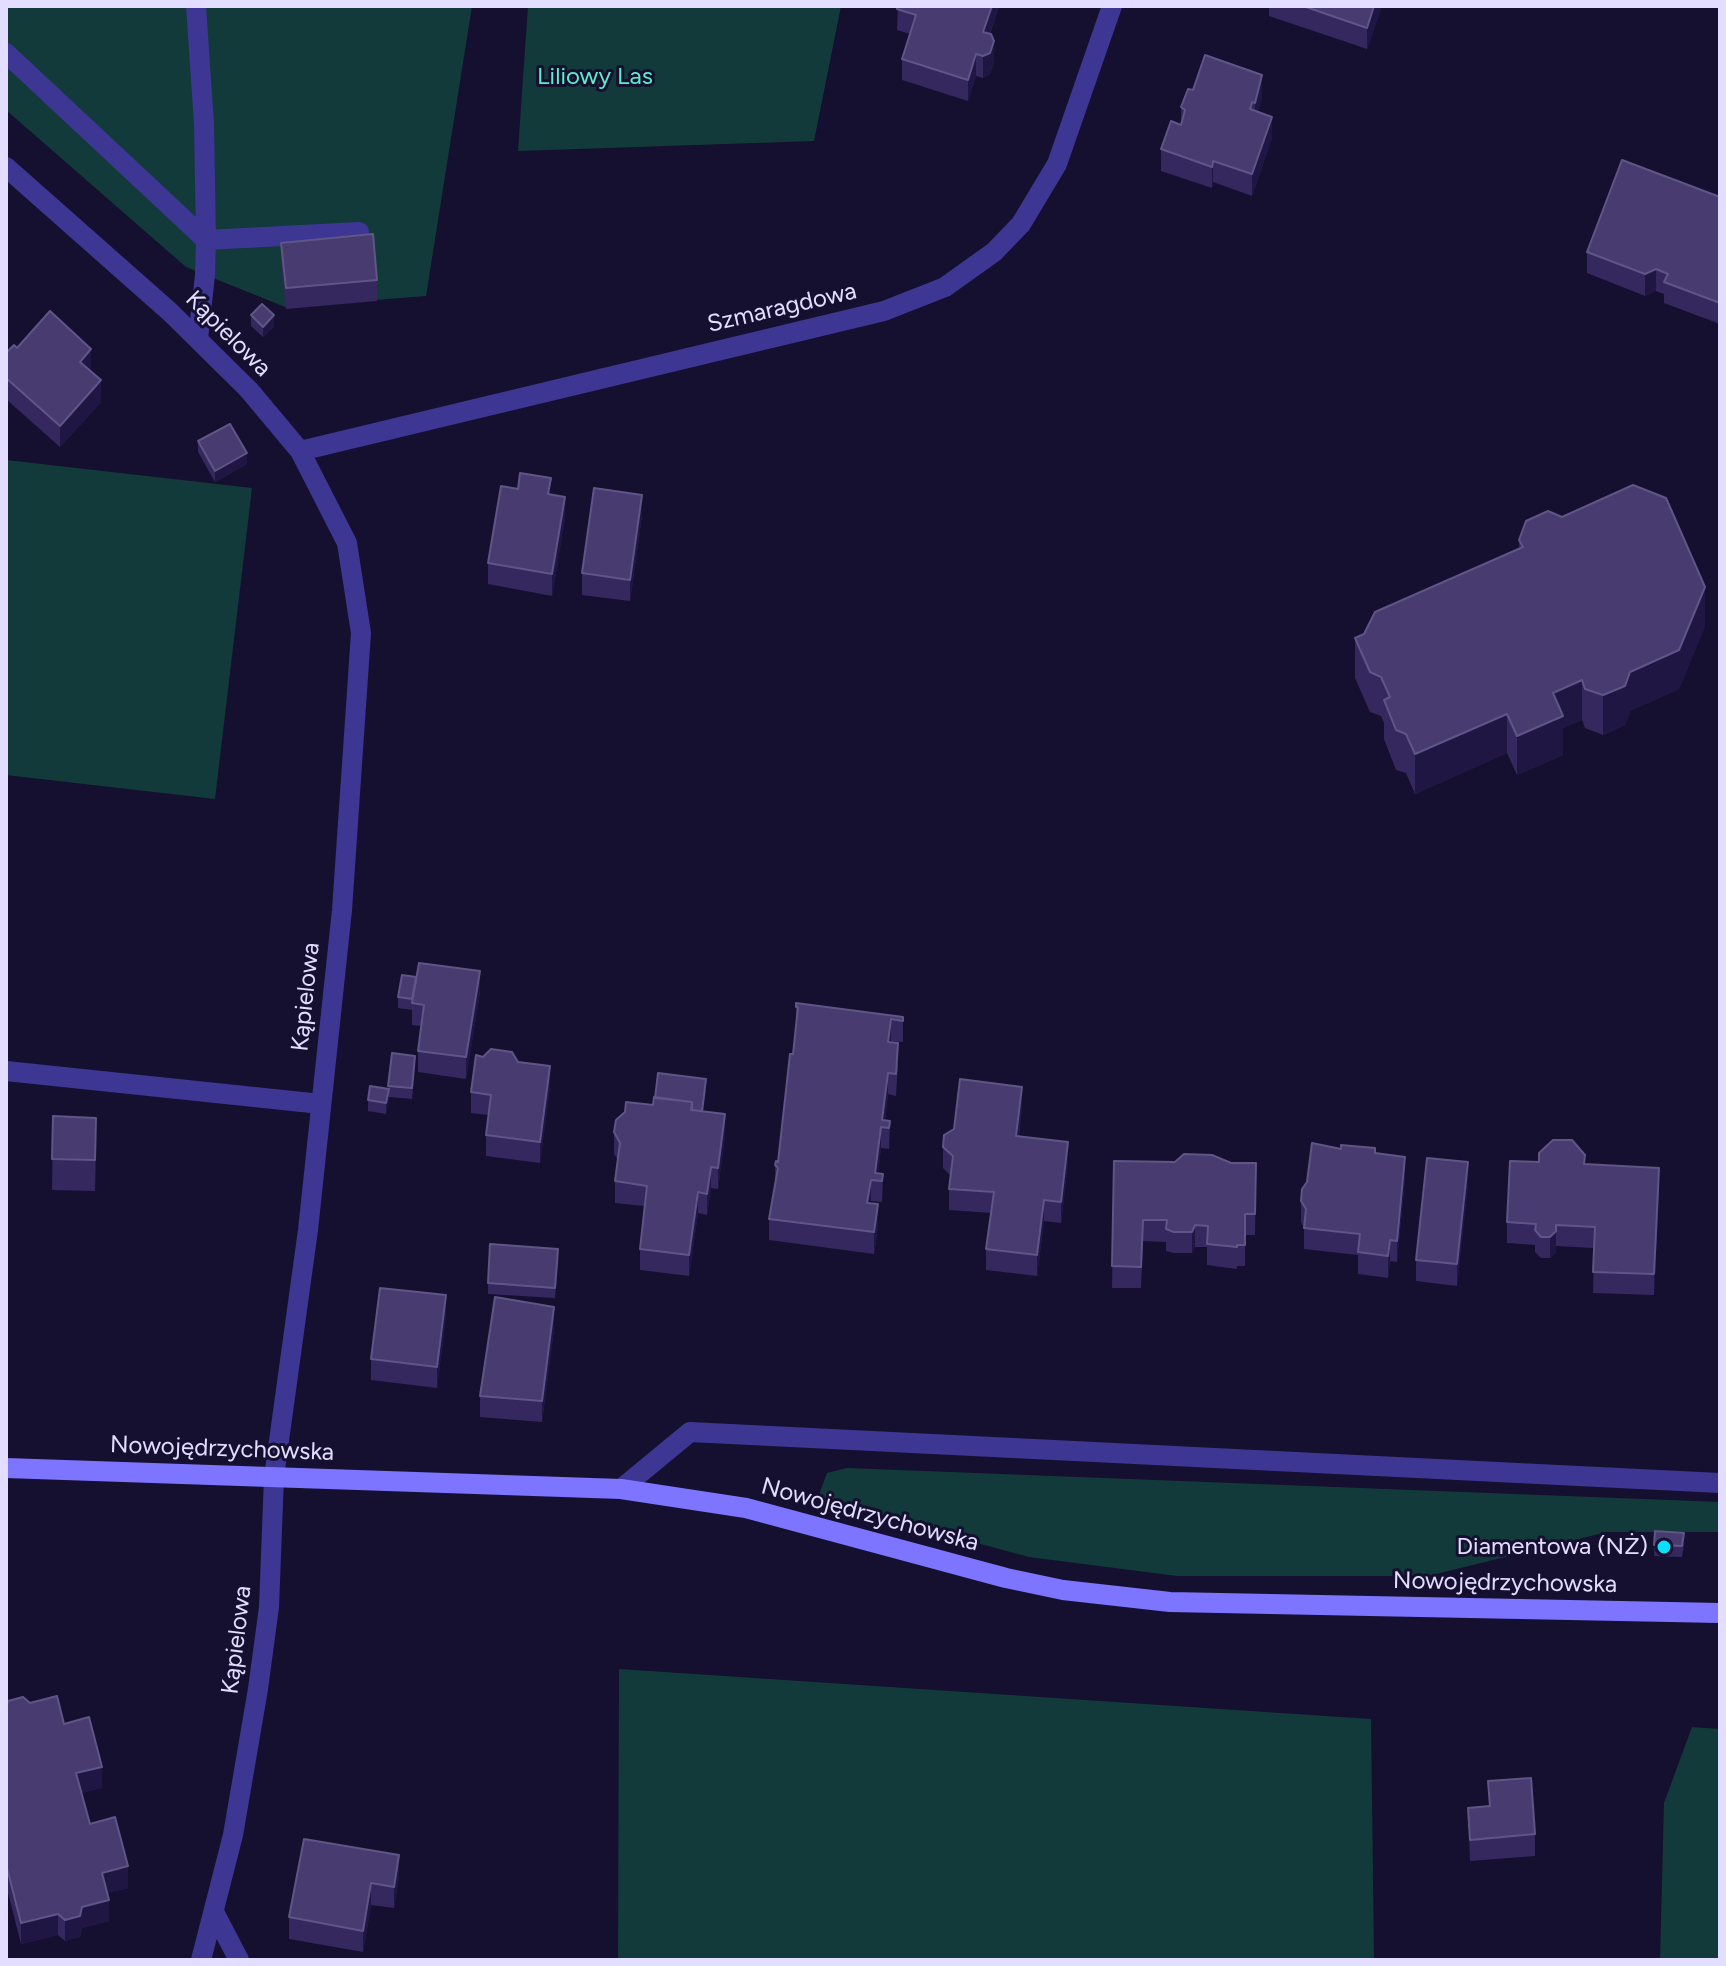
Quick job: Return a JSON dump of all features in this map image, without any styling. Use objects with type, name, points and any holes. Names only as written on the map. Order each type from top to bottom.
[{"type":"street","points":[[196,6],[204,124],[206,240],[198,339]]},
{"type":"street","name":"Szmaragdowa","points":[[300,451],[884,311],[945,287],[994,252],[1021,224],[1057,164],[1112,6]]},
{"type":"street","points":[[6,53],[206,240],[359,232]]},
{"type":"street","name":"Kąpielowa","points":[[6,167],[198,339],[249,390],[300,451],[347,543],[361,633],[342,910],[308,1230],[274,1477],[269,1607],[233,1835],[201,1960]]},
{"type":"street","points":[[6,1071],[321,1104]]},
{"type":"street","points":[[621,1489],[690,1432],[1720,1483]]},
{"type":"street","name":"Nowojędrzychowska","points":[[6,1468],[621,1489],[746,1508],[1006,1578],[1063,1590],[1119,1596],[1221,1604],[1720,1613]]},
{"type":"street","points":[[215,1914],[239,1960]]},
{"type":"green space","points":[[6,6],[472,6],[426,296],[285,307],[186,267],[6,110]]},
{"type":"green space","name":"Liliowy Las","points":[[528,6],[841,6],[814,141],[518,151]]},
{"type":"green space","points":[[6,460],[252,488],[215,799],[6,775]]},
{"type":"green space","points":[[847,1468],[1720,1502],[1720,1532],[1607,1532],[1428,1576],[1177,1576],[1029,1557],[817,1500],[827,1473]]},
{"type":"green space","points":[[619,1669],[1371,1719],[1374,1960],[618,1960]]},
{"type":"green space","points":[[1692,1727],[1720,1729],[1720,1960],[1660,1960],[1664,1803]]},
{"type":"building","points":[[898,6],[992,6],[983,32],[991,34],[994,41],[990,53],[983,56],[976,54],[968,80],[902,59],[916,15],[897,9]]},
{"type":"building","points":[[1303,6],[1374,6],[1367,28]]},
{"type":"building","points":[[1205,55],[1262,75],[1255,103],[1252,102],[1250,109],[1272,117],[1252,174],[1213,161],[1212,167],[1161,149],[1171,121],[1181,125],[1185,110],[1181,107],[1188,89],[1193,90]]},
{"type":"building","points":[[1622,160],[1720,197],[1720,303],[1664,282],[1668,274],[1656,269],[1645,274],[1587,252]]},
{"type":"building","points":[[373,234],[377,280],[286,288],[281,243]]},
{"type":"building","points":[[262,304],[274,315],[263,327],[251,315]]},
{"type":"building","points":[[50,311],[91,349],[80,362],[101,380],[60,426],[6,378],[6,353],[14,345],[17,348]]},
{"type":"building","points":[[230,424],[247,453],[215,471],[198,441]]},
{"type":"building","points":[[520,473],[551,478],[548,494],[565,497],[552,574],[488,563],[501,486],[518,489]]},
{"type":"building","points":[[1633,485],[1666,498],[1705,587],[1679,650],[1630,672],[1625,686],[1603,695],[1585,689],[1582,680],[1553,693],[1563,716],[1517,736],[1507,714],[1415,754],[1406,734],[1396,730],[1384,700],[1390,697],[1381,677],[1370,672],[1355,638],[1364,634],[1375,612],[1523,547],[1519,540],[1526,521],[1548,511],[1562,517]]},
{"type":"building","points":[[594,488],[642,495],[630,580],[582,573]]},
{"type":"building","points":[[419,963],[480,971],[466,1057],[418,1051],[424,1005],[412,1003]]},
{"type":"building","points":[[402,975],[416,977],[412,999],[398,997]]},
{"type":"building","points":[[796,1003],[903,1017],[903,1021],[891,1019],[888,1042],[898,1043],[896,1074],[888,1073],[882,1120],[890,1121],[889,1128],[881,1127],[875,1173],[883,1174],[882,1181],[871,1180],[867,1203],[878,1204],[874,1232],[769,1219],[778,1168],[775,1165],[778,1162],[790,1054],[793,1054]]},
{"type":"building","points":[[491,1049],[512,1052],[518,1062],[550,1066],[540,1142],[486,1135],[491,1095],[471,1092],[476,1055],[483,1057]]},
{"type":"building","points":[[392,1053],[415,1056],[412,1088],[388,1086]]},
{"type":"building","points":[[658,1073],[706,1079],[702,1111],[692,1110],[692,1102],[655,1098]]},
{"type":"building","points":[[960,1079],[1022,1087],[1016,1136],[1068,1142],[1061,1202],[1044,1200],[1037,1255],[986,1249],[994,1192],[949,1189],[953,1156],[943,1147],[944,1135],[954,1129]]},
{"type":"building","points":[[370,1086],[389,1089],[386,1103],[368,1100]]},
{"type":"building","points":[[654,1097],[692,1102],[691,1110],[725,1114],[718,1168],[711,1167],[707,1194],[698,1192],[689,1255],[640,1249],[647,1186],[615,1181],[620,1143],[614,1132],[616,1120],[625,1112],[626,1102],[653,1105]]},
{"type":"building","points":[[53,1116],[96,1118],[95,1160],[52,1159]]},
{"type":"building","points":[[1553,1140],[1572,1140],[1585,1155],[1584,1164],[1659,1168],[1654,1274],[1593,1272],[1595,1227],[1556,1225],[1556,1231],[1550,1237],[1541,1237],[1535,1230],[1536,1224],[1507,1222],[1510,1161],[1539,1162],[1539,1153]]},
{"type":"building","points":[[1312,1143],[1341,1149],[1341,1145],[1375,1148],[1375,1153],[1405,1157],[1397,1241],[1390,1240],[1388,1256],[1358,1252],[1360,1234],[1304,1228],[1306,1209],[1301,1201],[1302,1189],[1307,1182]]},
{"type":"building","points":[[1184,1154],[1212,1155],[1231,1163],[1256,1163],[1255,1214],[1245,1214],[1245,1245],[1207,1244],[1208,1226],[1195,1225],[1192,1232],[1174,1232],[1166,1229],[1167,1220],[1143,1220],[1141,1267],[1112,1266],[1114,1161],[1175,1162]]},
{"type":"building","points":[[1427,1158],[1468,1162],[1457,1264],[1416,1260]]},
{"type":"building","points":[[490,1244],[558,1249],[555,1288],[488,1283]]},
{"type":"building","points":[[380,1288],[446,1295],[437,1367],[371,1359]]},
{"type":"building","points":[[495,1297],[554,1307],[542,1401],[480,1396]]},
{"type":"building","points":[[1655,1531],[1684,1533],[1682,1546],[1654,1545]]},
{"type":"building","points":[[57,1696],[64,1724],[89,1717],[102,1767],[76,1773],[90,1824],[115,1817],[128,1866],[102,1873],[109,1900],[82,1907],[80,1916],[65,1920],[58,1914],[21,1923],[6,1864],[6,1709],[8,1701],[23,1697],[30,1703]]},
{"type":"building","points":[[1531,1778],[1535,1834],[1470,1840],[1468,1808],[1490,1806],[1488,1781]]},
{"type":"building","points":[[304,1839],[399,1855],[394,1887],[371,1883],[363,1931],[289,1917]]},
{"type":"place","name":"Diamentowa (NŻ)","points":[[1664,1547]]}]
